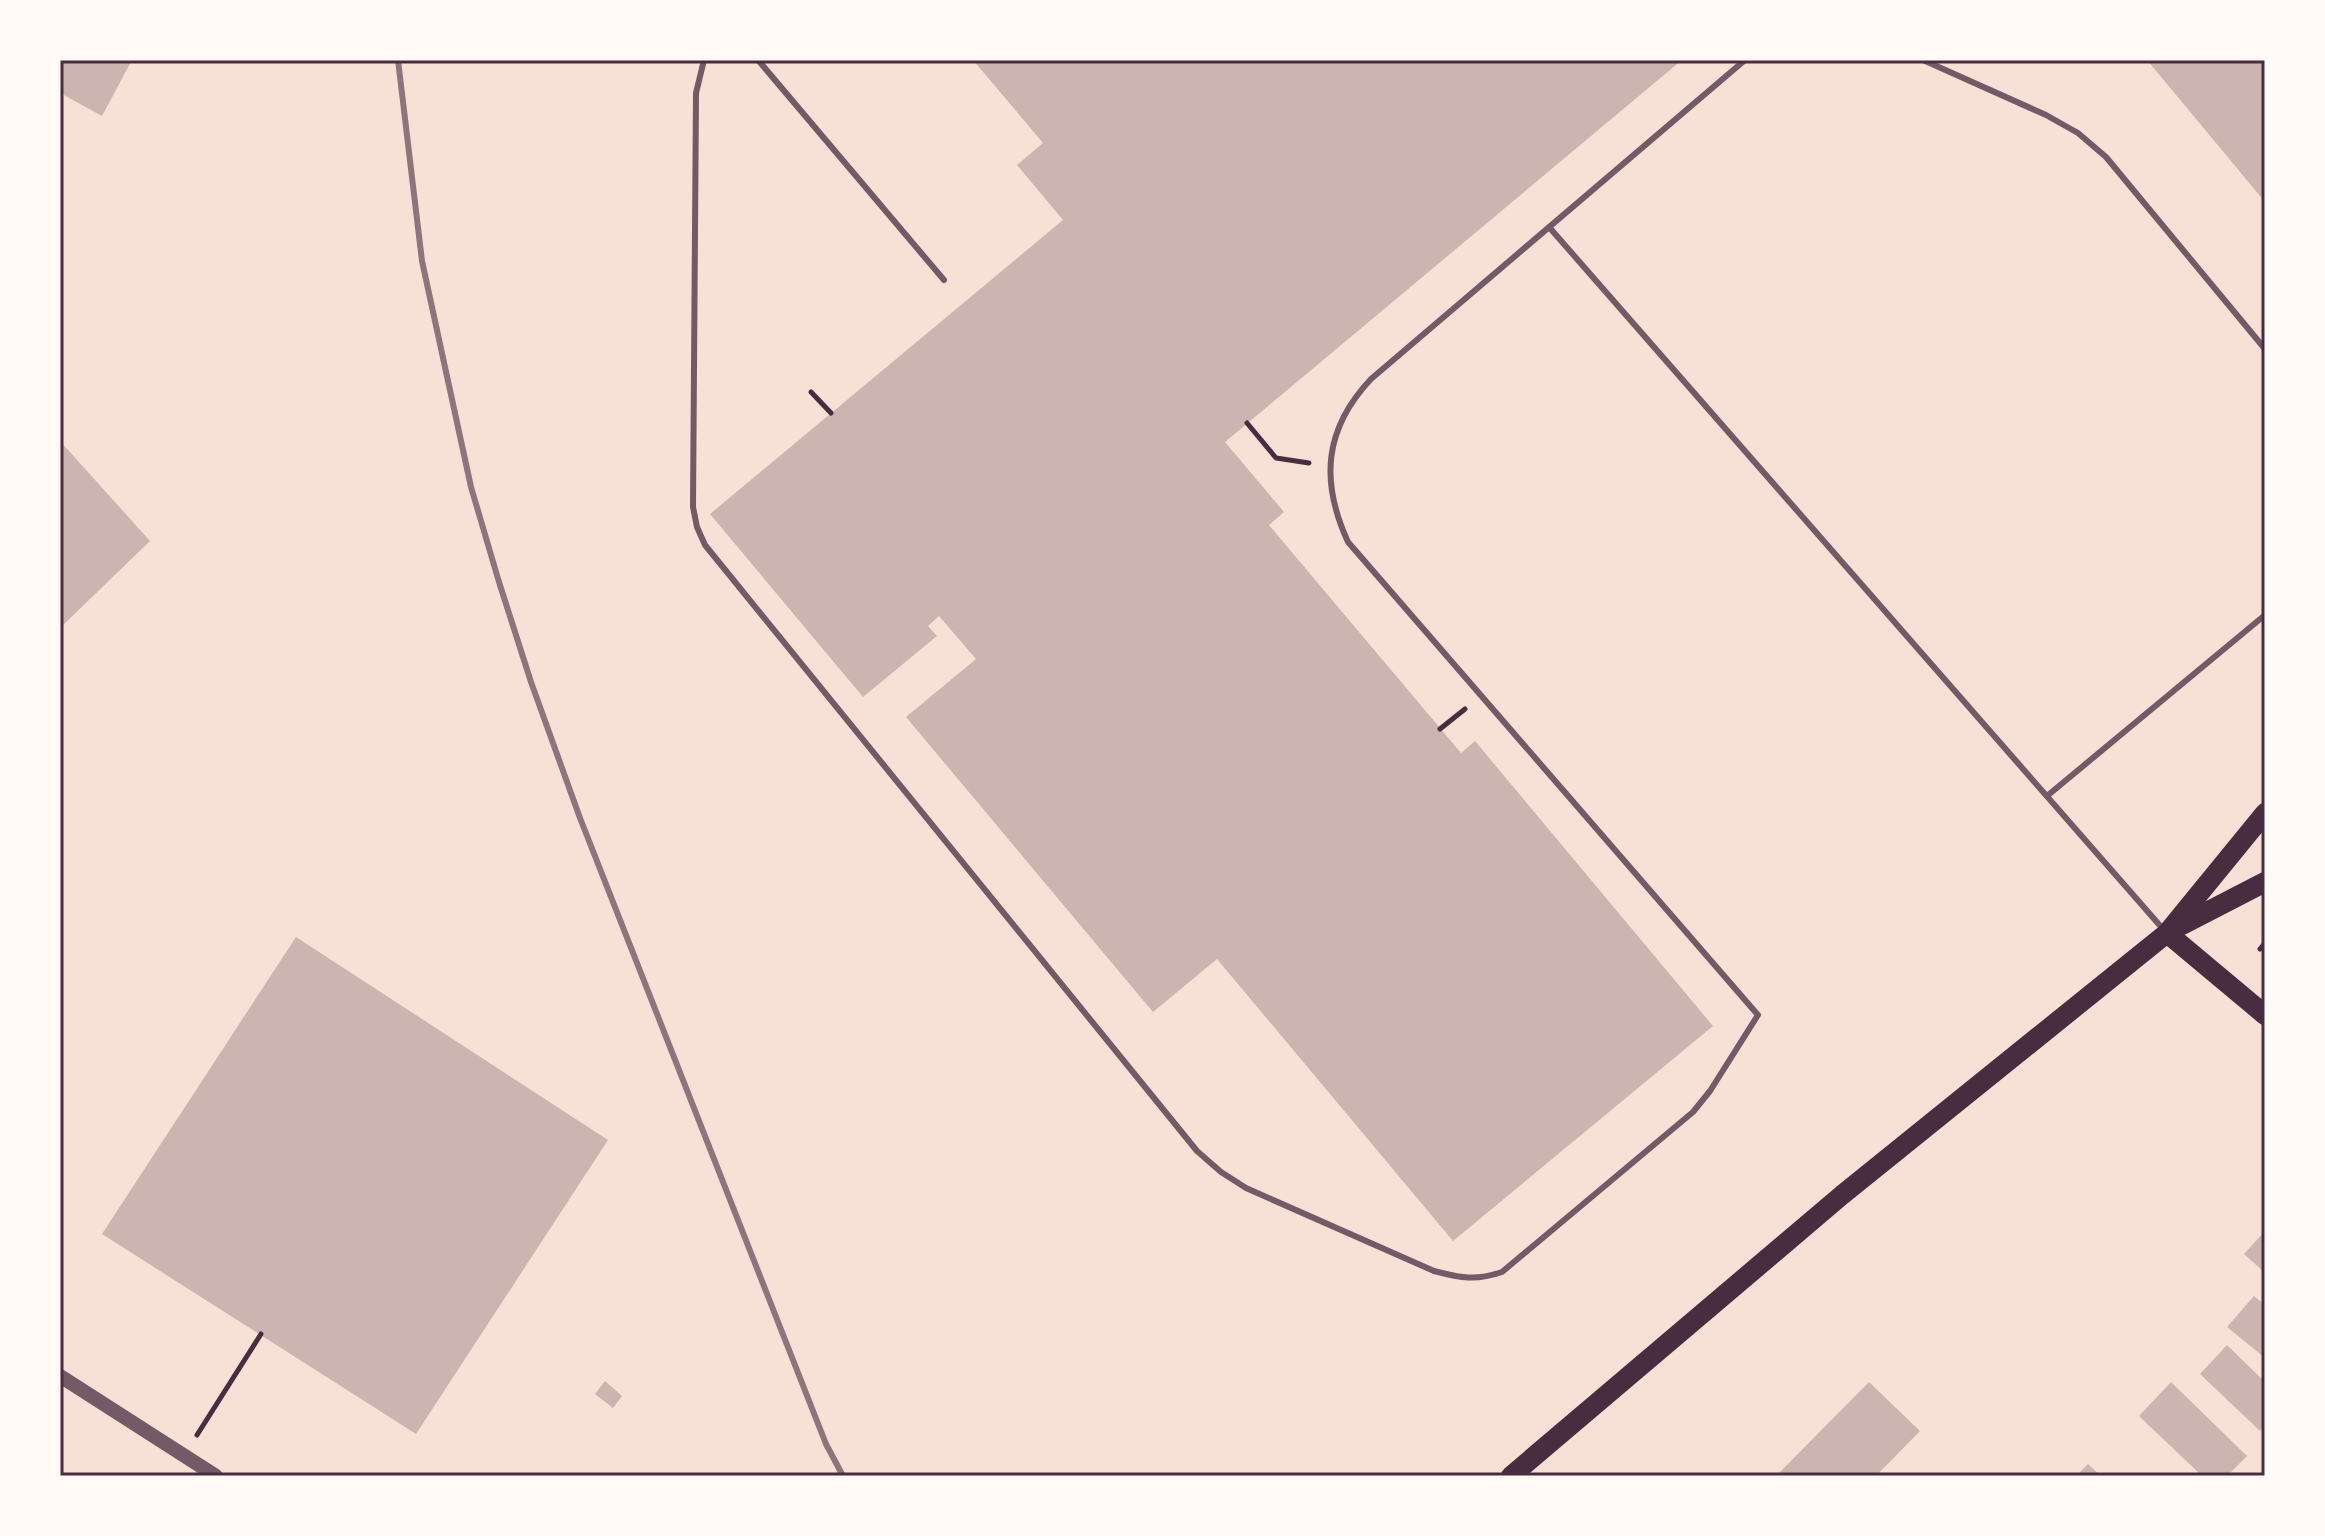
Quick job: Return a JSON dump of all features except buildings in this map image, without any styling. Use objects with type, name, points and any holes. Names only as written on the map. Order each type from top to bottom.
[{"type":"main road","points":[[2167,933],[2265,813]]},
{"type":"main road","points":[[1511,1476],[1830,1204],[2167,933],[2265,882]]},
{"type":"main road","points":[[2167,933],[2265,1015]]},
{"type":"street","points":[[60,1376],[216,1476]]},
{"type":"lane","points":[[704,60],[696,93],[693,507],[705,545],[1197,1151],[1246,1188],[1434,1271],[1459,1278],[1483,1279],[1502,1272],[1693,1112],[1710,1091],[1758,1015],[1348,542],[1331,495],[1330,467],[1335,440],[1343,416],[1371,379],[1745,60]]},
{"type":"lane","points":[[758,60],[944,280]]},
{"type":"lane","points":[[1923,60],[2046,115],[2078,133],[2106,157],[2265,349]]},
{"type":"lane","points":[[1549,227],[2167,933]]},
{"type":"lane","points":[[2047,796],[2265,615]]},
{"type":"path","points":[[811,392],[831,413]]},
{"type":"path","points":[[1247,423],[1276,458],[1330,467]]},
{"type":"path","points":[[184,1455],[261,1334]]},
{"type":"railway","points":[[398,60],[422,261],[471,487],[499,582],[580,818],[826,1444],[843,1476]]}]
